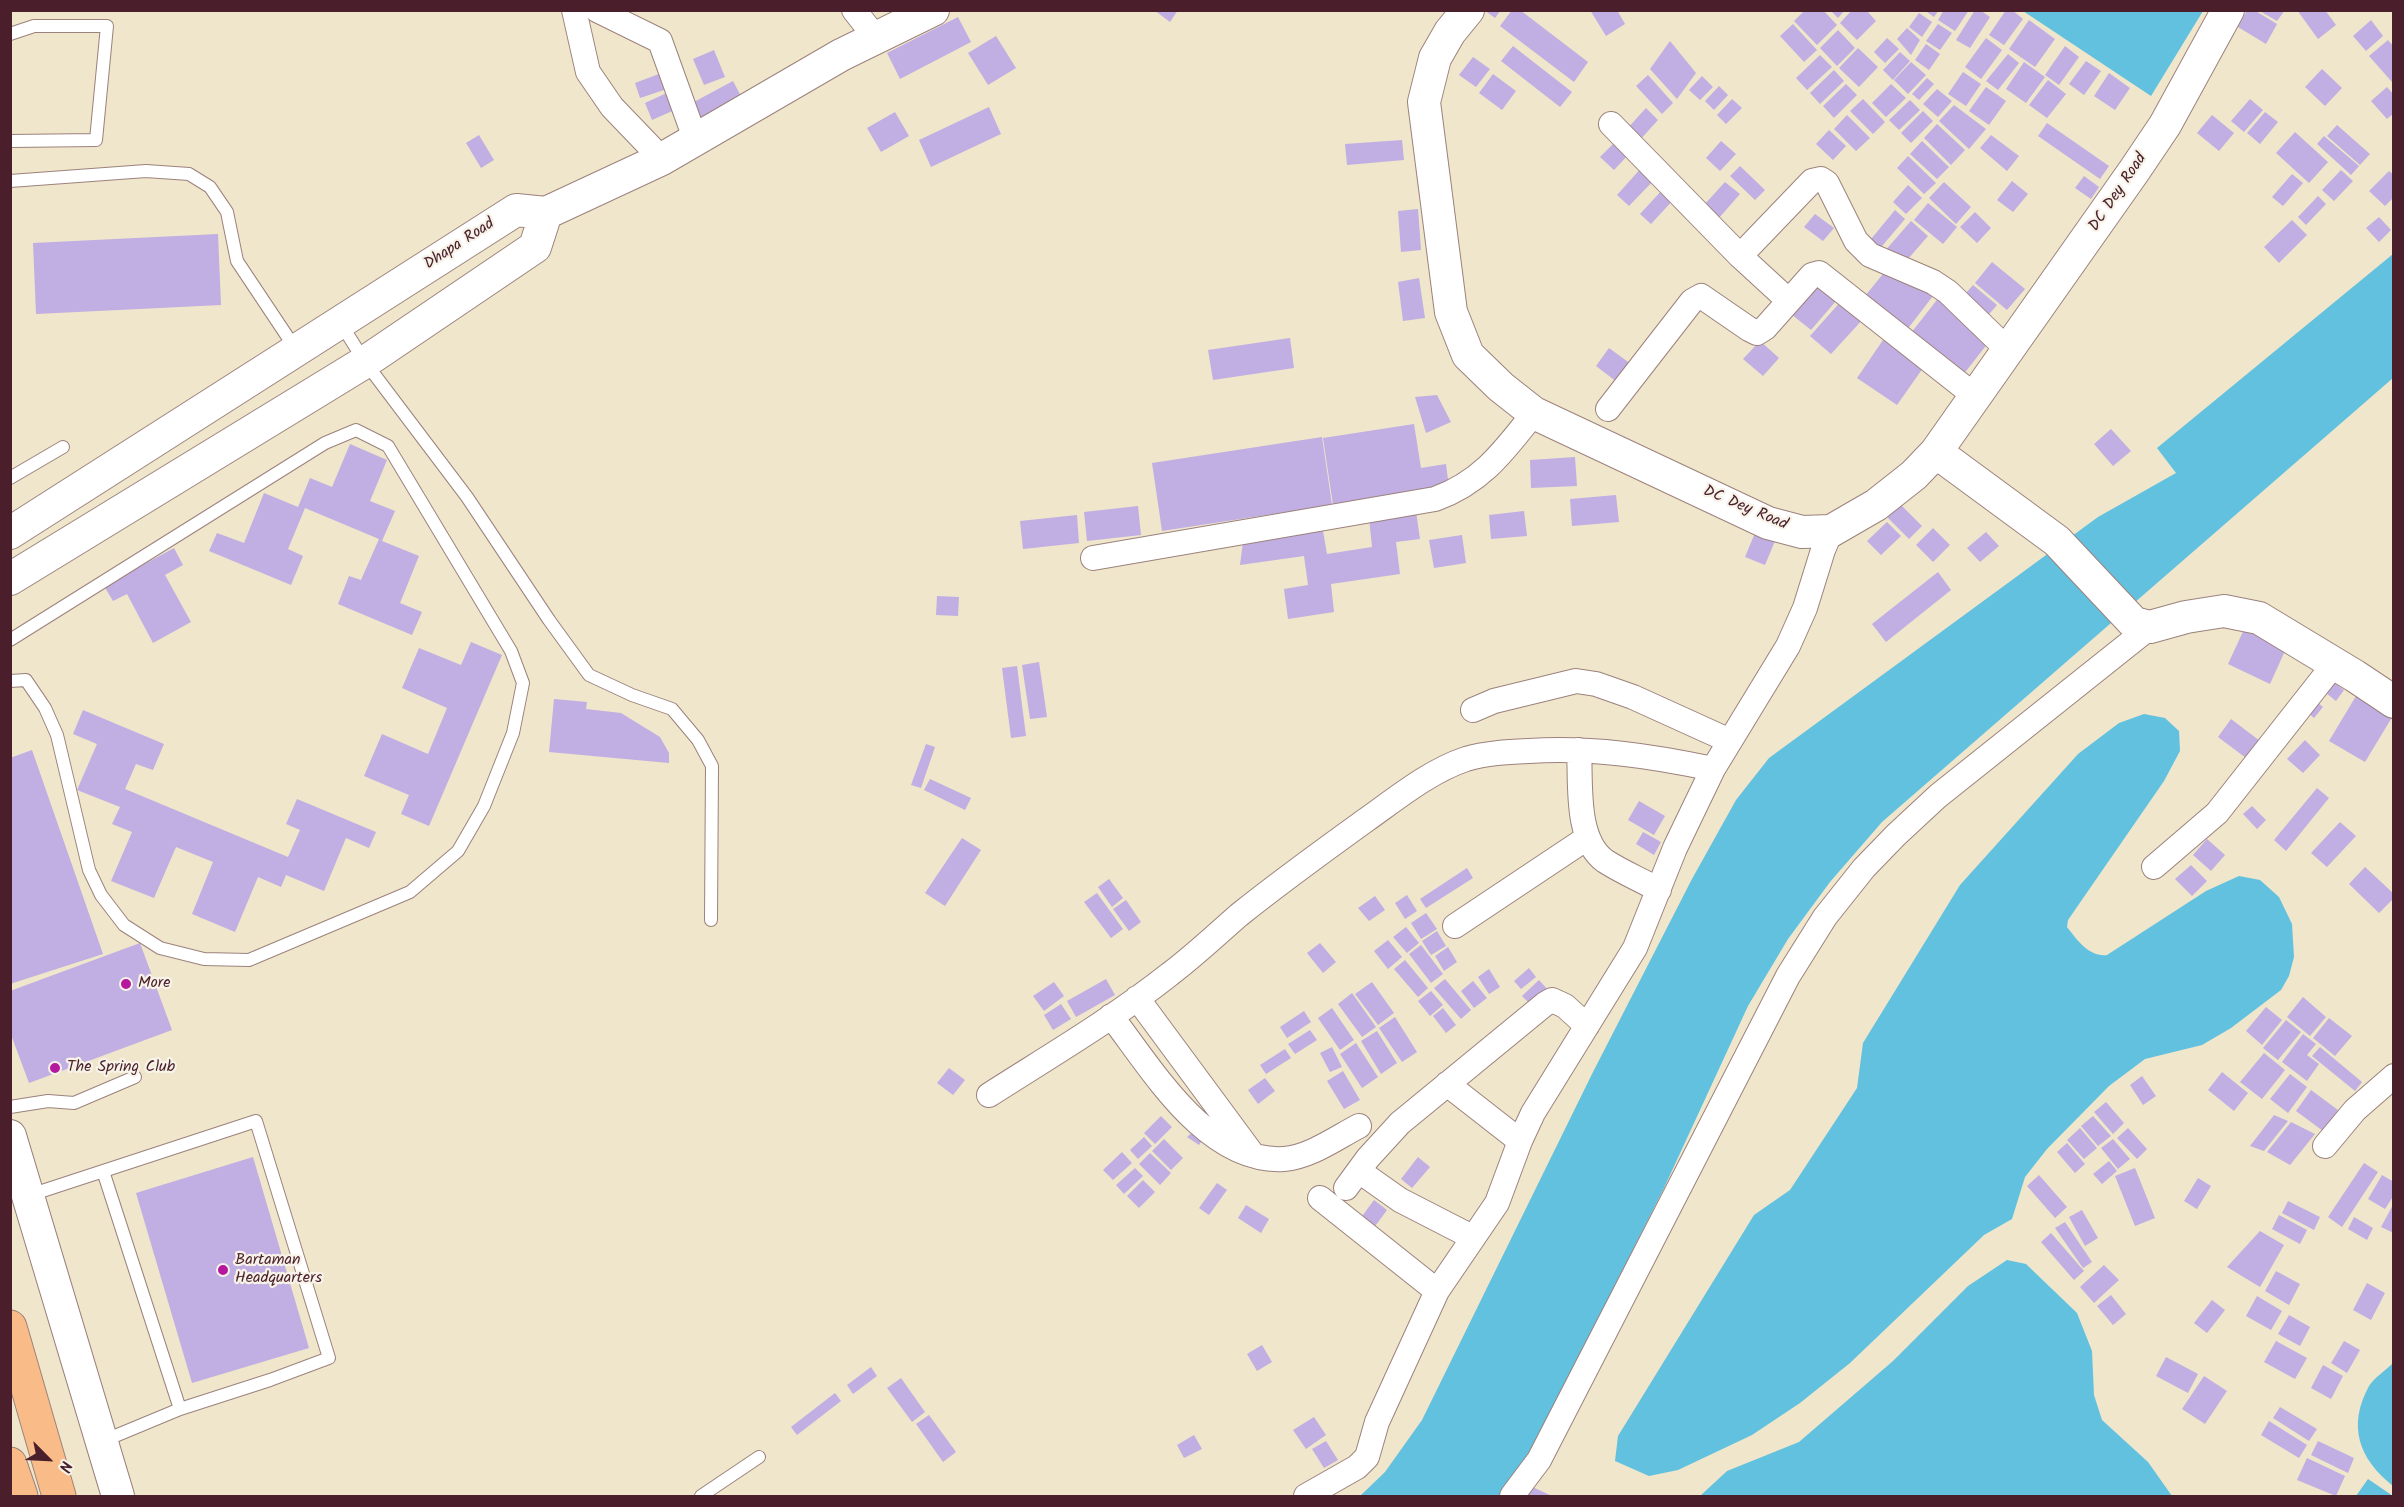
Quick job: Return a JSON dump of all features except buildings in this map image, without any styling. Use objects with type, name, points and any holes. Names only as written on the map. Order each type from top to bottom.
[{"type":"main road","points":[[10,1327],[60,1497]]},
{"type":"main road","points":[[10,1464],[21,1497]]},
{"type":"street","points":[[574,10],[588,72],[612,107],[662,159]]},
{"type":"street","points":[[597,10],[660,41],[696,141]]},
{"type":"street","points":[[854,10],[876,38]]},
{"type":"street","points":[[10,579],[365,362],[536,247],[546,213],[662,159],[841,55],[933,10]]},
{"type":"street","name":"DC Dey Road","points":[[1468,10],[1450,32],[1435,58],[1424,102],[1451,312],[1468,355],[1501,387],[1534,414],[1768,523],[1802,532],[1831,531],[1876,506],[1914,475],[1936,452],[2101,220],[2165,125],[2229,10]]},
{"type":"street","points":[[1611,123],[1740,256],[1790,301]]},
{"type":"street","points":[[1740,256],[1812,181],[1821,179],[1827,183],[1856,241],[1870,255],[1933,282],[1948,292],[2008,350]]},
{"type":"street","name":"Dhapa Road","points":[[10,533],[516,210],[546,213]]},
{"type":"street","points":[[1608,409],[1692,301],[1701,296],[1710,300],[1757,333],[1766,328],[1812,275],[1819,273],[1975,396]]},
{"type":"street","points":[[1093,558],[1434,499],[1456,491],[1474,480],[1497,459],[1534,414]]},
{"type":"street","points":[[1936,452],[2058,540],[2142,625]]},
{"type":"street","points":[[1306,1497],[1357,1467],[1366,1457],[1377,1422],[1437,1290],[1497,1203],[1520,1141],[1539,1104],[1635,948],[1675,848],[1713,769],[1788,646],[1805,608],[1831,531]]},
{"type":"street","points":[[1512,1497],[1539,1460],[1783,986],[1825,917],[1864,868],[1938,796],[2142,625],[2224,611],[2259,618],[2391,693]]},
{"type":"street","points":[[2154,867],[2217,813],[2335,663]]},
{"type":"street","points":[[1473,710],[1494,701],[1576,681],[1596,684],[1634,697],[1730,741]]},
{"type":"street","points":[[989,1095],[1170,975],[1239,915],[1316,856],[1391,802],[1438,772],[1467,759],[1499,752],[1579,750],[1629,754],[1713,769]]},
{"type":"street","points":[[1579,750],[1582,821],[1587,838],[1604,860],[1659,890]]},
{"type":"street","points":[[1455,926],[1587,838]]},
{"type":"street","points":[[1137,998],[1254,1156]]},
{"type":"street","points":[[1472,1237],[1400,1200],[1353,1180],[1384,1138],[1400,1123],[1552,1000],[1565,1006],[1587,1026]]},
{"type":"street","points":[[1111,1016],[1185,1112],[1215,1139],[1263,1159],[1286,1159],[1309,1152],[1359,1126]]},
{"type":"street","points":[[2325,1146],[2355,1110],[2394,1076]]},
{"type":"street","points":[[1447,1084],[1520,1141]]},
{"type":"street","points":[[10,1136],[118,1497]]},
{"type":"street","points":[[1320,1198],[1437,1290]]},
{"type":"lane","points":[[10,34],[34,26],[108,26],[96,140],[10,141]]},
{"type":"lane","points":[[10,182],[146,171],[189,174],[210,187],[227,212],[237,261],[297,351]]},
{"type":"lane","points":[[340,323],[365,362],[467,497],[549,620],[589,675],[632,695],[672,709],[698,740],[711,766],[711,920]]},
{"type":"lane","points":[[10,640],[325,443],[356,430],[388,446],[510,651],[523,683],[513,733],[484,806],[458,851],[410,892],[249,960],[204,958],[160,948],[124,925],[101,895],[89,870],[57,735],[45,708],[26,680],[10,681]]},
{"type":"lane","points":[[10,478],[63,447]]},
{"type":"lane","points":[[10,1107],[48,1101],[74,1103],[135,1077]]},
{"type":"lane","points":[[29,1195],[256,1121],[329,1358],[180,1409],[102,1441]]},
{"type":"lane","points":[[103,1171],[180,1409]]},
{"type":"lane","points":[[701,1497],[759,1456]]},
{"type":"water","points":[[2023,11],[2203,11],[2151,96]]},
{"type":"water","points":[[2393,254],[2393,378],[1882,822],[1830,882],[1788,939],[1748,1006],[1664,1188],[1519,1473],[1499,1496],[1360,1496],[1385,1472],[1422,1420],[1593,1072],[1692,879],[1736,800],[1769,758],[2098,517],[2176,473],[2157,448]]},
{"type":"water","points":[[2144,714],[2165,718],[2179,731],[2180,751],[2164,781],[2068,920],[2067,927],[2089,951],[2107,955],[2206,891],[2239,876],[2260,880],[2279,897],[2292,924],[2294,957],[2289,976],[2281,990],[2231,1028],[2202,1045],[2145,1059],[2109,1086],[2047,1149],[2025,1177],[2012,1219],[1984,1235],[1850,1363],[1800,1403],[1752,1435],[1678,1470],[1649,1476],[1615,1461],[1618,1436],[1754,1215],[1790,1190],[1857,1088],[1863,1043],[1960,885],[2078,754],[2119,723]]},
{"type":"water","points":[[2007,1260],[2026,1264],[2077,1313],[2092,1351],[2094,1395],[2102,1420],[2148,1462],[2172,1496],[1700,1496],[1727,1471],[1799,1442],[1893,1361],[1968,1286]]},
{"type":"water","points":[[2393,1363],[2393,1486],[2372,1465],[2360,1441],[2358,1428],[2362,1401],[2369,1386]]},
{"type":"water","points":[[2368,1479],[2393,1496],[2356,1496]]},
{"type":"place","name":"More","points":[[126,984]]},
{"type":"place","name":"The Spring Club","points":[[55,1068]]},
{"type":"place","name":"Bartaman Headquarters","points":[[223,1270]]}]
